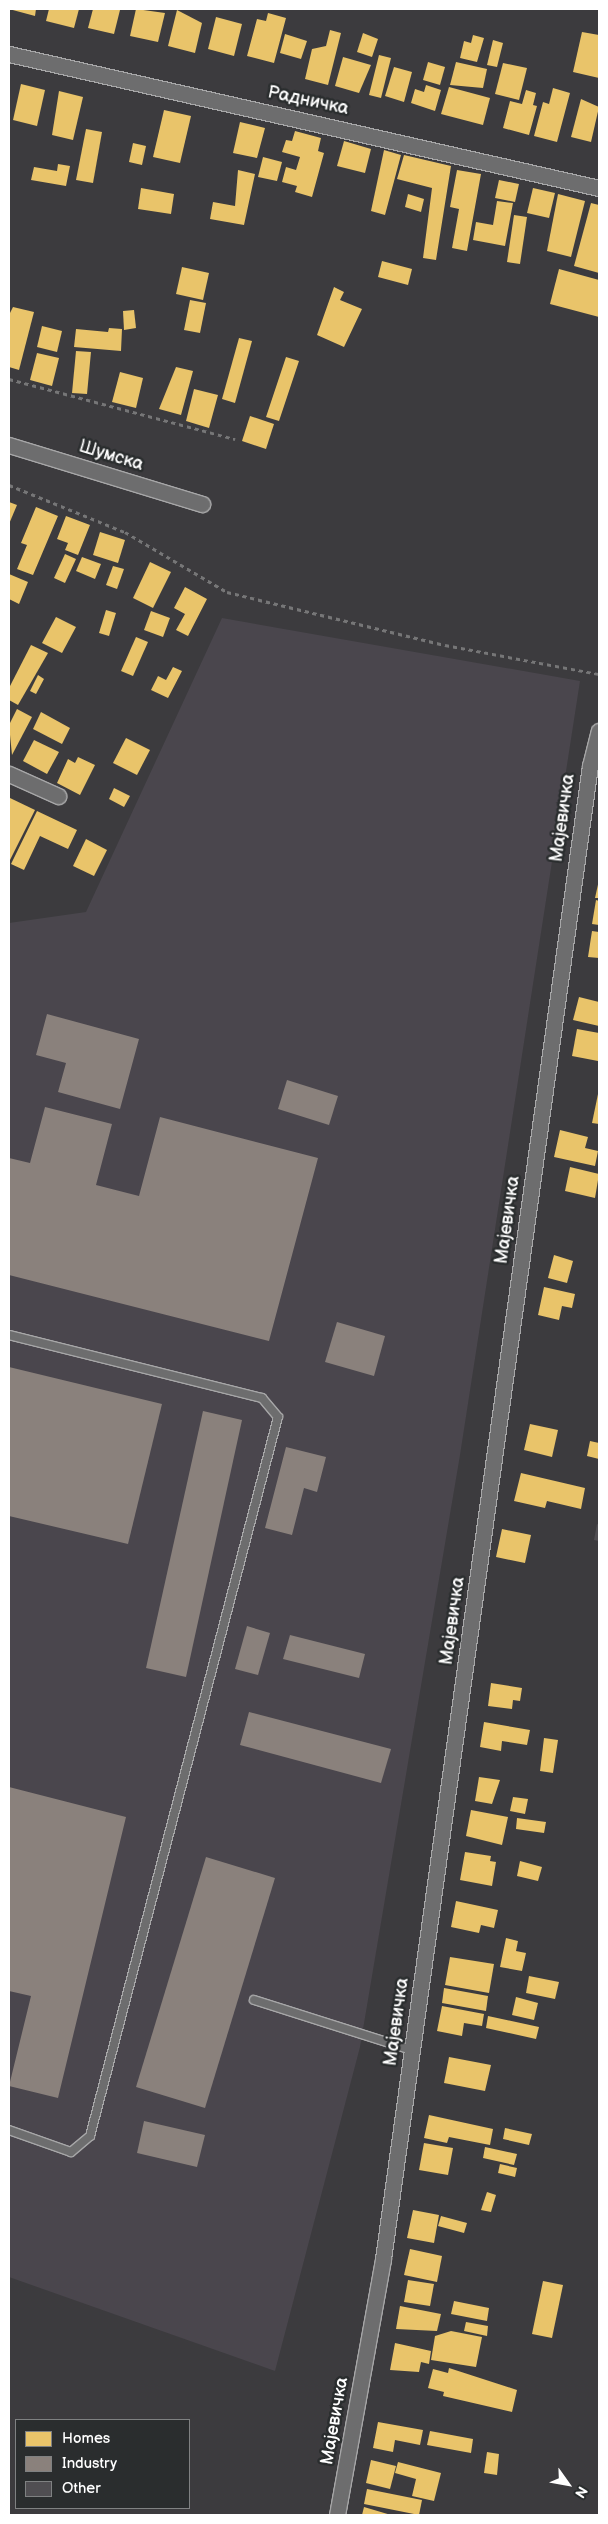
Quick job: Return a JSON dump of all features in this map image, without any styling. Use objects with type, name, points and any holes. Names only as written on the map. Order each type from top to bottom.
[{"type":"street","name":"Радничка","points":[[9,54],[599,188]]},
{"type":"street","name":"Шумска","points":[[9,445],[202,504]]},
{"type":"street","name":"Мајевичка","points":[[337,2515],[383,2260],[590,766],[599,731]]},
{"type":"street","points":[[9,774],[58,796]]},
{"type":"lane","points":[[9,1335],[262,1398],[278,1417],[90,2136],[71,2152],[9,2130]]},
{"type":"lane","points":[[254,2000],[412,2050]]},
{"type":"path","points":[[9,378],[235,439]]},
{"type":"path","points":[[9,485],[125,532],[228,592],[445,645],[599,674]]},
{"type":"shaded area","points":[[222,618],[580,681],[460,1455],[360,2047],[275,2371],[9,2277],[9,923],[86,912]]},
{"type":"building: Homes","points":[[9,9],[36,9],[35,16]]},
{"type":"building: Homes","points":[[49,9],[79,9],[74,28],[46,21]]},
{"type":"building: Homes","points":[[93,9],[120,10],[114,34],[88,28]]},
{"type":"building: Homes","points":[[136,9],[165,13],[158,42],[130,36]]},
{"type":"building: Homes","points":[[177,10],[202,23],[195,53],[168,46]]},
{"type":"building: Homes","points":[[268,13],[286,18],[274,63],[247,56],[257,19],[266,21]]},
{"type":"building: Homes","points":[[216,17],[242,24],[234,56],[208,49]]},
{"type":"building: Homes","points":[[330,30],[341,33],[328,85],[305,79],[312,49],[326,46]]},
{"type":"building: Homes","points":[[582,32],[599,35],[599,78],[573,72]]},
{"type":"building: Homes","points":[[363,33],[378,39],[372,57],[357,52]]},
{"type":"building: Homes","points":[[285,34],[307,41],[301,59],[280,53]]},
{"type":"building: Homes","points":[[473,35],[484,38],[477,62],[460,58],[464,41],[471,43]]},
{"type":"building: Homes","points":[[493,40],[503,43],[497,67],[487,65]]},
{"type":"building: Homes","points":[[379,55],[391,58],[381,98],[369,95]]},
{"type":"building: Homes","points":[[343,57],[371,65],[359,93],[335,86]]},
{"type":"building: Homes","points":[[428,62],[445,67],[440,85],[423,80]]},
{"type":"building: Homes","points":[[456,62],[487,69],[483,88],[450,85]]},
{"type":"building: Homes","points":[[503,63],[527,68],[519,100],[495,94]]},
{"type":"building: Homes","points":[[394,67],[412,72],[404,102],[385,96]]},
{"type":"building: Homes","points":[[21,84],[45,90],[37,126],[13,120]]},
{"type":"building: Homes","points":[[426,85],[441,90],[435,111],[411,103],[415,89],[424,92]]},
{"type":"building: Homes","points":[[449,87],[490,98],[483,125],[441,114]]},
{"type":"building: Homes","points":[[553,88],[570,93],[557,142],[534,136],[543,102],[549,104]]},
{"type":"building: Homes","points":[[526,90],[536,93],[533,105],[537,106],[529,135],[503,128],[510,101],[522,104]]},
{"type":"building: Homes","points":[[59,91],[83,97],[73,140],[52,135]]},
{"type":"building: Homes","points":[[581,99],[599,107],[591,142],[571,137]]},
{"type":"building: Homes","points":[[164,110],[191,116],[180,163],[153,157]]},
{"type":"building: Homes","points":[[240,122],[265,128],[257,158],[233,153]]},
{"type":"building: Homes","points":[[86,129],[102,132],[93,183],[76,180]]},
{"type":"building: Homes","points":[[295,131],[321,138],[318,151],[324,153],[312,197],[295,192],[297,186],[282,182],[286,167],[296,170],[300,157],[282,152],[286,140],[292,141]]},
{"type":"building: Homes","points":[[344,141],[371,149],[365,173],[337,166]]},
{"type":"building: Homes","points":[[133,143],[146,146],[142,165],[129,162]]},
{"type":"building: Homes","points":[[384,150],[401,155],[385,215],[371,211]]},
{"type":"building: Homes","points":[[404,155],[451,166],[436,260],[423,258],[432,188],[397,179]]},
{"type":"building: Homes","points":[[263,157],[282,162],[277,181],[258,177]]},
{"type":"building: Homes","points":[[58,164],[70,166],[66,186],[31,180],[34,167],[57,171]]},
{"type":"building: Homes","points":[[238,170],[255,174],[244,225],[210,219],[213,202],[235,206]]},
{"type":"building: Homes","points":[[457,170],[481,174],[467,251],[452,248],[459,209],[450,207]]},
{"type":"building: Homes","points":[[499,180],[519,184],[515,202],[495,198]]},
{"type":"building: Homes","points":[[141,188],[174,194],[171,214],[138,209]]},
{"type":"building: Homes","points":[[533,188],[555,193],[549,218],[527,213]]},
{"type":"building: Homes","points":[[408,194],[424,199],[421,212],[405,207]]},
{"type":"building: Homes","points":[[558,194],[585,201],[571,257],[547,251]]},
{"type":"building: Homes","points":[[497,201],[513,203],[505,246],[473,240],[476,222],[493,225]]},
{"type":"building: Homes","points":[[591,203],[599,205],[599,273],[574,266]]},
{"type":"building: Homes","points":[[514,215],[527,217],[520,264],[507,262]]},
{"type":"building: Homes","points":[[382,261],[412,269],[408,285],[378,277]]},
{"type":"building: Homes","points":[[182,267],[209,273],[203,300],[176,294]]},
{"type":"building: Homes","points":[[559,269],[599,280],[599,317],[550,304]]},
{"type":"building: Homes","points":[[334,287],[344,292],[340,300],[362,309],[344,347],[317,335]]},
{"type":"building: Homes","points":[[190,300],[206,303],[200,333],[184,330]]},
{"type":"building: Homes","points":[[13,307],[34,312],[19,370],[9,367],[9,315]]},
{"type":"building: Homes","points":[[134,310],[136,328],[124,330],[123,311]]},
{"type":"building: Homes","points":[[42,326],[62,331],[57,352],[37,347]]},
{"type":"building: Homes","points":[[109,328],[122,329],[121,351],[74,347],[76,329],[108,332]]},
{"type":"building: Homes","points":[[239,338],[252,341],[235,403],[222,399]]},
{"type":"building: Homes","points":[[76,351],[91,352],[87,394],[72,393]]},
{"type":"building: Homes","points":[[37,353],[59,358],[52,386],[30,380]]},
{"type":"building: Homes","points":[[286,357],[299,361],[279,421],[266,417]]},
{"type":"building: Homes","points":[[176,367],[193,371],[181,415],[159,409]]},
{"type":"building: Homes","points":[[120,372],[143,378],[136,408],[112,402]]},
{"type":"building: Homes","points":[[194,389],[218,395],[209,428],[186,421]]},
{"type":"building: Homes","points":[[250,416],[274,424],[266,449],[242,441]]},
{"type":"building: Homes","points":[[9,502],[17,505],[9,524]]},
{"type":"building: Homes","points":[[36,507],[58,516],[33,575],[17,569],[27,545],[21,543]]},
{"type":"building: Homes","points":[[66,516],[90,525],[78,555],[65,550],[68,543],[57,539]]},
{"type":"building: Homes","points":[[100,532],[125,540],[118,563],[93,555]]},
{"type":"building: Homes","points":[[65,554],[76,559],[65,583],[54,578]]},
{"type":"building: Homes","points":[[82,557],[101,564],[95,579],[76,571]]},
{"type":"building: Homes","points":[[150,562],[171,572],[153,608],[133,598]]},
{"type":"building: Homes","points":[[113,566],[124,569],[117,589],[106,585]]},
{"type":"building: Homes","points":[[9,574],[28,582],[19,604],[9,599]]},
{"type":"building: Homes","points":[[185,587],[207,599],[188,636],[176,630],[185,614],[174,608]]},
{"type":"building: Homes","points":[[106,610],[116,613],[109,636],[99,633]]},
{"type":"building: Homes","points":[[151,611],[170,618],[163,637],[144,630]]},
{"type":"building: Homes","points":[[56,617],[76,627],[62,653],[42,643]]},
{"type":"building: Homes","points":[[136,637],[148,642],[133,676],[121,671]]},
{"type":"building: Homes","points":[[31,645],[48,653],[18,705],[9,700],[9,688]]},
{"type":"building: Homes","points":[[173,667],[182,671],[168,698],[151,690],[158,676],[166,680]]},
{"type":"building: Homes","points":[[38,675],[44,679],[36,694],[30,691]]},
{"type":"building: Homes","points":[[17,709],[32,717],[12,755],[9,725]]},
{"type":"building: Homes","points":[[41,712],[70,728],[62,744],[33,729]]},
{"type":"building: Homes","points":[[126,738],[150,750],[137,775],[113,763]]},
{"type":"building: Homes","points":[[34,740],[59,752],[47,774],[23,761]]},
{"type":"building: Homes","points":[[78,757],[95,765],[80,795],[57,783],[68,759],[75,763]]},
{"type":"building: Homes","points":[[114,788],[130,796],[124,807],[109,799]]},
{"type":"building: Homes","points":[[10,798],[35,810],[9,862],[9,801]]},
{"type":"building: Homes","points":[[37,811],[77,830],[68,849],[40,836],[24,870],[11,864]]},
{"type":"building: Homes","points":[[86,839],[107,850],[94,876],[73,866]]},
{"type":"building: Homes","points":[[599,880],[599,898],[595,898]]},
{"type":"building: Homes","points":[[596,900],[599,901],[599,925],[592,924]]},
{"type":"building: Homes","points":[[592,931],[599,932],[599,958],[588,957]]},
{"type":"building: Homes","points":[[579,997],[599,1002],[599,1026],[573,1020]]},
{"type":"building: Homes","points":[[577,1029],[599,1033],[598,1061],[572,1056]]},
{"type":"building: Homes","points":[[599,1094],[599,1124],[592,1123]]},
{"type":"building: Homes","points":[[560,1130],[588,1137],[585,1148],[598,1151],[595,1166],[554,1157]]},
{"type":"building: Homes","points":[[570,1167],[599,1174],[595,1198],[565,1191]]},
{"type":"building: Homes","points":[[554,1255],[573,1261],[567,1283],[548,1278]]},
{"type":"building: Homes","points":[[544,1287],[575,1294],[572,1308],[562,1306],[559,1320],[538,1315]]},
{"type":"building: Homes","points":[[530,1424],[558,1430],[552,1457],[524,1450]]},
{"type":"building: Homes","points":[[590,1441],[599,1443],[599,1459],[587,1456]]},
{"type":"building: Homes","points":[[521,1473],[585,1488],[581,1509],[547,1501],[545,1508],[514,1501]]},
{"type":"building: Homes","points":[[502,1529],[531,1535],[525,1563],[496,1557]]},
{"type":"building: Homes","points":[[491,1683],[522,1688],[520,1701],[513,1700],[512,1709],[488,1706]]},
{"type":"building: Homes","points":[[484,1722],[530,1730],[527,1745],[502,1741],[501,1751],[480,1747]]},
{"type":"building: Homes","points":[[544,1738],[558,1740],[553,1773],[540,1771]]},
{"type":"building: Homes","points":[[479,1777],[500,1780],[492,1804],[475,1801]]},
{"type":"building: Homes","points":[[513,1797],[528,1799],[525,1814],[510,1811]]},
{"type":"building: Homes","points":[[471,1810],[508,1817],[502,1845],[466,1836]]},
{"type":"building: Homes","points":[[517,1818],[546,1822],[544,1833],[516,1829]]},
{"type":"building: Homes","points":[[465,1852],[491,1856],[490,1861],[496,1862],[492,1886],[460,1880]]},
{"type":"building: Homes","points":[[520,1861],[542,1867],[538,1881],[517,1876]]},
{"type":"building: Homes","points":[[456,1901],[498,1910],[494,1928],[481,1925],[479,1933],[451,1927]]},
{"type":"building: Homes","points":[[506,1938],[518,1941],[516,1951],[526,1953],[522,1971],[500,1967]]},
{"type":"building: Homes","points":[[450,1957],[494,1964],[489,1993],[445,1985]]},
{"type":"building: Homes","points":[[529,1976],[559,1982],[555,1999],[526,1993]]},
{"type":"building: Homes","points":[[444,1988],[488,1996],[486,2011],[442,2003]]},
{"type":"building: Homes","points":[[516,1997],[538,2003],[534,2020],[512,2015]]},
{"type":"building: Homes","points":[[442,2006],[484,2014],[482,2026],[464,2023],[462,2036],[437,2031]]},
{"type":"building: Homes","points":[[488,2016],[539,2027],[536,2039],[486,2028]]},
{"type":"building: Homes","points":[[449,2057],[491,2065],[485,2091],[444,2083]]},
{"type":"building: Homes","points":[[429,2115],[493,2129],[490,2145],[449,2137],[447,2143],[424,2138]]},
{"type":"building: Homes","points":[[505,2128],[532,2134],[529,2145],[503,2139]]},
{"type":"building: Homes","points":[[424,2143],[453,2148],[448,2175],[419,2170]]},
{"type":"building: Homes","points":[[485,2147],[517,2154],[514,2165],[483,2158]]},
{"type":"building: Homes","points":[[500,2164],[517,2168],[515,2177],[498,2173]]},
{"type":"building: Homes","points":[[487,2192],[496,2195],[491,2212],[481,2210]]},
{"type":"building: Homes","points":[[413,2210],[439,2215],[434,2243],[407,2238]]},
{"type":"building: Homes","points":[[441,2216],[467,2223],[464,2233],[438,2226]]},
{"type":"building: Homes","points":[[410,2249],[442,2256],[437,2282],[404,2275]]},
{"type":"building: Homes","points":[[408,2280],[434,2284],[430,2306],[404,2302]]},
{"type":"building: Homes","points":[[543,2281],[563,2285],[552,2338],[532,2334]]},
{"type":"building: Homes","points":[[454,2301],[489,2308],[487,2321],[451,2314]]},
{"type":"building: Homes","points":[[400,2306],[441,2314],[437,2331],[396,2329]]},
{"type":"building: Homes","points":[[466,2322],[488,2326],[487,2336],[464,2331]]},
{"type":"building: Homes","points":[[451,2331],[482,2337],[476,2367],[431,2360],[435,2336]]},
{"type":"building: Homes","points":[[395,2343],[431,2351],[429,2364],[421,2362],[419,2372],[390,2370]]},
{"type":"building: Homes","points":[[449,2368],[517,2390],[512,2412],[443,2396],[444,2392],[428,2388],[433,2369],[448,2373]]},
{"type":"building: Homes","points":[[378,2422],[423,2430],[420,2445],[395,2440],[393,2452],[373,2448]]},
{"type":"building: Homes","points":[[430,2431],[473,2439],[471,2453],[427,2445]]},
{"type":"building: Homes","points":[[487,2452],[499,2454],[497,2475],[484,2473]]},
{"type":"building: Homes","points":[[371,2460],[396,2466],[390,2489],[366,2483]]},
{"type":"building: Homes","points":[[398,2462],[441,2473],[434,2501],[412,2496],[416,2479],[395,2473]]},
{"type":"building: Homes","points":[[367,2489],[422,2500],[419,2515],[364,2504]]},
{"type":"building: Homes","points":[[364,2507],[391,2515],[362,2515]]},
{"type":"building: Industry","points":[[47,1014],[139,1039],[120,1109],[58,1092],[66,1063],[36,1055]]},
{"type":"building: Industry","points":[[287,1080],[338,1096],[329,1125],[278,1109]]},
{"type":"building: Industry","points":[[45,1107],[112,1124],[96,1185],[139,1196],[160,1117],[318,1158],[269,1341],[9,1275],[9,1158],[30,1163]]},
{"type":"building: Industry","points":[[337,1322],[385,1336],[374,1376],[325,1362]]},
{"type":"building: Industry","points":[[9,1367],[162,1404],[128,1544],[9,1516]]},
{"type":"building: Industry","points":[[203,1411],[242,1420],[186,1677],[146,1668]]},
{"type":"building: Industry","points":[[286,1447],[326,1457],[317,1492],[304,1488],[292,1535],[265,1528]]},
{"type":"building: Industry","points":[[247,1626],[270,1633],[258,1675],[235,1669]]},
{"type":"building: Industry","points":[[290,1635],[365,1654],[359,1678],[283,1659]]},
{"type":"building: Industry","points":[[249,1712],[391,1749],[381,1783],[240,1745]]},
{"type":"building: Industry","points":[[9,1787],[126,1817],[58,2098],[9,2086],[31,1996],[9,1991]]},
{"type":"building: Industry","points":[[206,1857],[275,1878],[205,2108],[136,2087]]},
{"type":"building: Industry","points":[[144,2121],[205,2135],[197,2167],[137,2153]]},
{"type":"building: Other","points":[[597,1524],[599,1525],[599,1541],[594,1540]]}]
